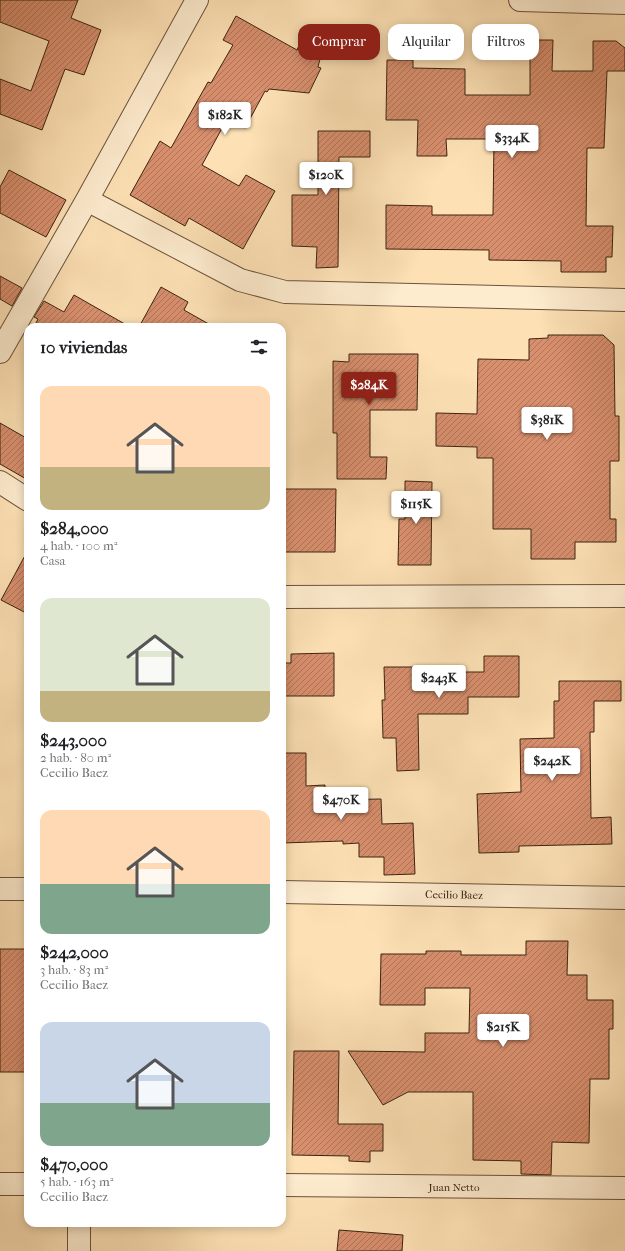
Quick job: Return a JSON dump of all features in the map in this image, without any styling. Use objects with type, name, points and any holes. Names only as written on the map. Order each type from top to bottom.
[{"type":"street","points":[[0,352],[87,200],[197,0]]},
{"type":"street","points":[[520,0],[625,4]]},
{"type":"street","points":[[87,200],[240,280],[285,292],[625,300]]},
{"type":"street","points":[[0,482],[24,497]]},
{"type":"street","points":[[286,597],[625,596]]},
{"type":"street","points":[[0,889],[24,889]]},
{"type":"street","name":"Cecilio Baez","points":[[286,892],[625,898]]},
{"type":"street","points":[[0,1184],[24,1184]]},
{"type":"street","name":"Juan Netto","points":[[286,1185],[625,1188]]},
{"type":"street","points":[[79,1227],[79,1251]]},
{"type":"building","points":[[0,0],[78,0],[71,18],[101,30],[84,75],[65,69],[42,130],[0,114],[0,79],[31,91],[49,41],[0,22]]},
{"type":"building","points":[[236,16],[297,50],[298,48],[298,60],[320,60],[318,67],[321,68],[309,93],[269,89],[267,92],[265,91],[245,128],[227,119],[202,165],[239,186],[246,175],[275,191],[243,249],[189,218],[185,226],[130,195],[160,141],[171,148],[208,82],[211,83],[233,45],[223,40]]},
{"type":"building","points":[[539,40],[553,40],[552,71],[593,71],[593,41],[616,41],[625,48],[625,71],[607,71],[604,148],[587,148],[586,226],[613,226],[612,257],[606,257],[606,272],[561,272],[561,261],[489,260],[489,250],[386,249],[386,205],[432,206],[432,215],[493,215],[494,139],[446,139],[447,156],[417,156],[418,120],[386,120],[387,60],[413,60],[413,68],[465,69],[465,95],[530,95],[530,60],[539,60]]},
{"type":"building","points":[[318,131],[370,131],[370,157],[339,157],[338,267],[316,268],[317,247],[292,246],[292,195],[318,195]]},
{"type":"building","points":[[9,170],[66,200],[46,237],[0,213],[0,187]]},
{"type":"building","points":[[0,276],[22,288],[12,306],[0,299]]},
{"type":"building","points":[[161,287],[188,302],[184,310],[207,323],[141,323]]},
{"type":"building","points":[[74,295],[123,323],[36,323],[38,319],[34,317],[44,301],[64,312]]},
{"type":"building","points":[[548,335],[603,335],[614,345],[615,416],[619,416],[619,461],[610,461],[610,519],[616,519],[616,542],[575,542],[575,559],[531,559],[531,529],[493,529],[493,458],[477,458],[477,447],[436,446],[436,413],[477,414],[478,359],[529,360],[529,339],[548,338]]},
{"type":"building","points":[[349,354],[418,354],[417,410],[370,410],[370,457],[387,457],[386,479],[337,479],[337,433],[333,433],[333,361],[349,362]]},
{"type":"building","points":[[0,423],[24,437],[24,478],[0,464]]},
{"type":"building","points":[[405,481],[432,482],[431,565],[398,565],[399,519],[405,519]]},
{"type":"building","points":[[286,489],[336,489],[335,552],[286,552]]},
{"type":"building","points":[[24,557],[24,612],[1,600]]},
{"type":"building","points":[[334,653],[334,696],[286,696],[286,663],[291,663],[291,654]]},
{"type":"building","points":[[484,656],[519,656],[519,697],[468,697],[468,714],[418,714],[419,770],[397,771],[396,738],[383,738],[382,700],[385,700],[384,667],[413,667],[413,672],[484,672]]},
{"type":"building","points":[[559,681],[621,681],[621,701],[594,701],[594,732],[590,732],[591,818],[611,817],[612,844],[519,846],[519,852],[479,853],[477,794],[521,792],[520,739],[554,738],[554,701],[559,701]]},
{"type":"building","points":[[286,753],[306,753],[306,786],[325,785],[325,800],[381,799],[382,824],[413,823],[415,874],[384,875],[384,857],[359,857],[359,843],[343,844],[343,841],[286,843]]},
{"type":"building","points":[[526,941],[568,941],[567,975],[587,975],[587,1000],[613,1000],[613,1029],[609,1029],[609,1079],[590,1079],[589,1143],[552,1142],[551,1175],[521,1174],[521,1161],[473,1160],[473,1092],[408,1092],[383,1105],[348,1051],[425,1052],[425,1033],[469,1033],[470,988],[425,988],[425,1005],[380,1005],[381,954],[426,954],[426,951],[461,951],[461,955],[526,955]]},
{"type":"building","points":[[0,949],[24,949],[24,1072],[0,1072]]},
{"type":"building","points":[[294,1051],[339,1051],[338,1124],[383,1124],[383,1151],[370,1151],[370,1162],[349,1161],[349,1156],[292,1155]]},
{"type":"building","points":[[339,1230],[403,1235],[402,1251],[337,1251]]}]
